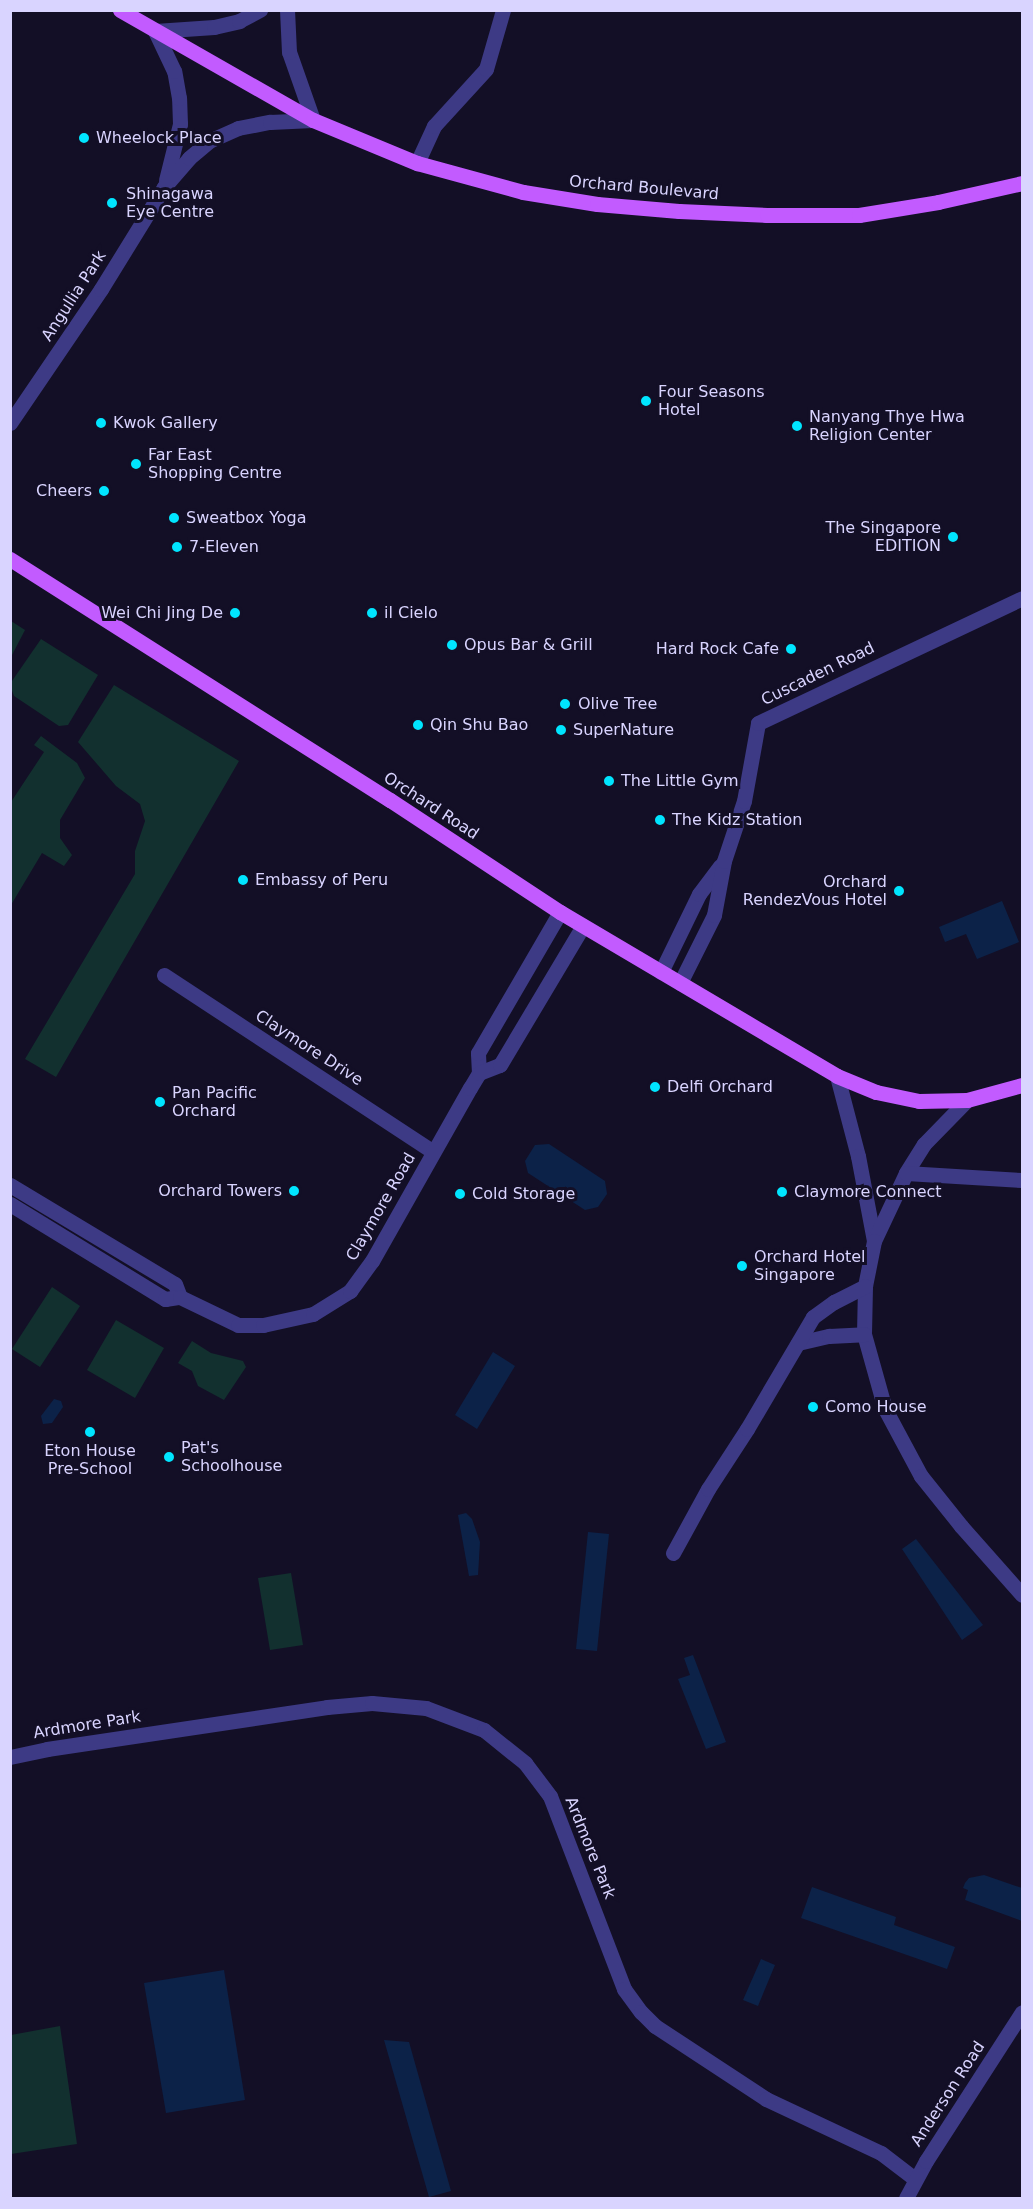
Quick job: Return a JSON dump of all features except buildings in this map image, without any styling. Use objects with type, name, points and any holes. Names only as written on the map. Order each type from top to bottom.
[{"type":"main road","name":"Orchard Boulevard","points":[[120,10],[313,120],[417,162],[523,192],[597,204],[767,215],[859,215],[938,202],[1023,183]]},
{"type":"main road","name":"Orchard Road","points":[[10,559],[390,800],[560,912],[837,1076],[876,1092],[912,1100],[967,1100],[1023,1085]]},
{"type":"street","points":[[155,31],[214,27],[239,21],[260,10]]},
{"type":"street","points":[[286,10],[289,52],[313,120]]},
{"type":"street","points":[[417,162],[434,126],[486,69],[503,10]]},
{"type":"street","name":"Angullia Park","points":[[155,31],[174,71],[179,98],[180,124],[176,148],[164,187]]},
{"type":"street","name":"Angullia Park","points":[[10,423],[101,289],[164,187],[189,158],[209,141],[238,128],[313,120]]},
{"type":"street","name":"Cuscaden Road","points":[[680,983],[714,915],[723,861],[744,801],[758,723],[1023,598]]},
{"type":"street","name":"Cuscaden Road","points":[[661,972],[699,894],[723,861]]},
{"type":"street","name":"Claymore Road","points":[[10,1204],[165,1299],[180,1297],[238,1325],[263,1325],[303,1317],[329,1306],[350,1291],[372,1262],[479,1073],[478,1053],[560,912]]},
{"type":"street","name":"Claymore Road","points":[[479,1073],[500,1065],[583,926]]},
{"type":"street","name":"Claymore Drive","points":[[164,975],[433,1152]]},
{"type":"street","points":[[837,1076],[858,1156],[874,1241]]},
{"type":"street","points":[[967,1100],[924,1144],[906,1173],[874,1241],[865,1286],[864,1334],[885,1409],[921,1476],[961,1526],[1023,1595]]},
{"type":"street","points":[[906,1173],[1023,1180]]},
{"type":"street","name":"Claymore Road","points":[[10,1185],[175,1284],[180,1297]]},
{"type":"street","points":[[676,1548],[708,1488],[747,1429],[808,1324],[822,1310],[865,1286]]},
{"type":"street","points":[[798,1343],[829,1336],[864,1334]]},
{"type":"street","name":"Ardmore Park","points":[[10,1757],[47,1749],[327,1707],[372,1703],[426,1708],[484,1730],[525,1763],[550,1796],[624,1989],[641,2012],[655,2026],[766,2099],[881,2153],[915,2179]]},
{"type":"street","name":"Anderson Road","points":[[906,2199],[915,2179],[1023,2012]]},
{"type":"green space","points":[[11,621],[25,630],[11,657]]},
{"type":"green space","points":[[41,639],[98,675],[68,725],[59,726],[14,696],[11,688],[12,681]]},
{"type":"green space","points":[[114,685],[239,761],[56,1077],[25,1059],[135,874],[135,851],[145,821],[140,804],[116,786],[78,742]]},
{"type":"green space","points":[[41,736],[77,763],[85,778],[60,820],[60,838],[72,855],[64,866],[42,853],[11,905],[11,802],[44,752],[34,745]]},
{"type":"green space","points":[[52,1287],[80,1306],[40,1367],[12,1349]]},
{"type":"green space","points":[[116,1320],[164,1348],[135,1398],[87,1370]]},
{"type":"green space","points":[[192,1341],[211,1353],[243,1361],[246,1367],[224,1400],[198,1386],[192,1371],[178,1363]]},
{"type":"green space","points":[[291,1573],[303,1645],[270,1650],[258,1578]]},
{"type":"green space","points":[[60,2026],[77,2144],[11,2154],[11,2035]]},
{"type":"water","points":[[1002,901],[1019,942],[977,959],[966,934],[945,942],[939,927]]},
{"type":"water","points":[[549,1144],[605,1181],[607,1194],[598,1207],[585,1210],[528,1173],[525,1161],[535,1145]]},
{"type":"water","points":[[493,1352],[515,1366],[477,1429],[455,1415]]},
{"type":"water","points":[[54,1399],[61,1401],[63,1407],[52,1423],[43,1424],[41,1416]]},
{"type":"water","points":[[466,1513],[472,1519],[480,1542],[478,1575],[469,1576],[458,1515]]},
{"type":"water","points":[[588,1532],[609,1534],[597,1651],[576,1649]]},
{"type":"water","points":[[916,1539],[983,1625],[962,1640],[902,1549]]},
{"type":"water","points":[[693,1655],[726,1742],[706,1749],[678,1679],[690,1675],[684,1658]]},
{"type":"water","points":[[984,1875],[1022,1888],[1022,1921],[965,1900],[968,1890],[963,1888],[965,1883],[969,1878]]},
{"type":"water","points":[[812,1887],[896,1917],[894,1925],[955,1947],[947,1969],[801,1918]]},
{"type":"water","points":[[761,1959],[775,1965],[758,2006],[743,2000]]},
{"type":"water","points":[[224,1970],[245,2100],[166,2113],[144,1983]]},
{"type":"water","points":[[384,2040],[409,2042],[451,2191],[429,2197]]},
{"type":"place","name":"Wheelock Place","points":[[84,138]]},
{"type":"place","name":"Shinagawa Eye Centre","points":[[112,203]]},
{"type":"place","name":"Four Seasons Hotel","points":[[646,401]]},
{"type":"place","name":"Kwok Gallery","points":[[101,423]]},
{"type":"place","name":"Nanyang Thye Hwa Religion Center","points":[[797,426]]},
{"type":"place","name":"Far East Shopping Centre","points":[[136,464]]},
{"type":"place","name":"Cheers","points":[[104,491]]},
{"type":"place","name":"Sweatbox Yoga","points":[[174,518]]},
{"type":"place","name":"The Singapore EDITION","points":[[953,537]]},
{"type":"place","name":"7-Eleven","points":[[177,547]]},
{"type":"place","name":"Wei Chi Jing De","points":[[235,613]]},
{"type":"place","name":"il Cielo","points":[[372,613]]},
{"type":"place","name":"Opus Bar & Grill","points":[[452,645]]},
{"type":"place","name":"Hard Rock Cafe","points":[[791,649]]},
{"type":"place","name":"Olive Tree","points":[[565,704]]},
{"type":"place","name":"Qin Shu Bao","points":[[418,725]]},
{"type":"place","name":"SuperNature","points":[[561,730]]},
{"type":"place","name":"The Little Gym","points":[[609,781]]},
{"type":"place","name":"The Kidz Station","points":[[660,820]]},
{"type":"place","name":"Embassy of Peru","points":[[243,880]]},
{"type":"place","name":"Orchard RendezVous Hotel","points":[[899,891]]},
{"type":"place","name":"Delfi Orchard","points":[[655,1087]]},
{"type":"place","name":"Pan Pacific Orchard","points":[[160,1102]]},
{"type":"place","name":"Orchard Towers","points":[[294,1191]]},
{"type":"place","name":"Claymore Connect","points":[[782,1192]]},
{"type":"place","name":"Cold Storage","points":[[460,1194]]},
{"type":"place","name":"Orchard Hotel Singapore","points":[[742,1266]]},
{"type":"place","name":"Como House","points":[[813,1407]]},
{"type":"place","name":"Eton House Pre-School","points":[[90,1432]]},
{"type":"place","name":"Pat's Schoolhouse","points":[[169,1457]]}]
